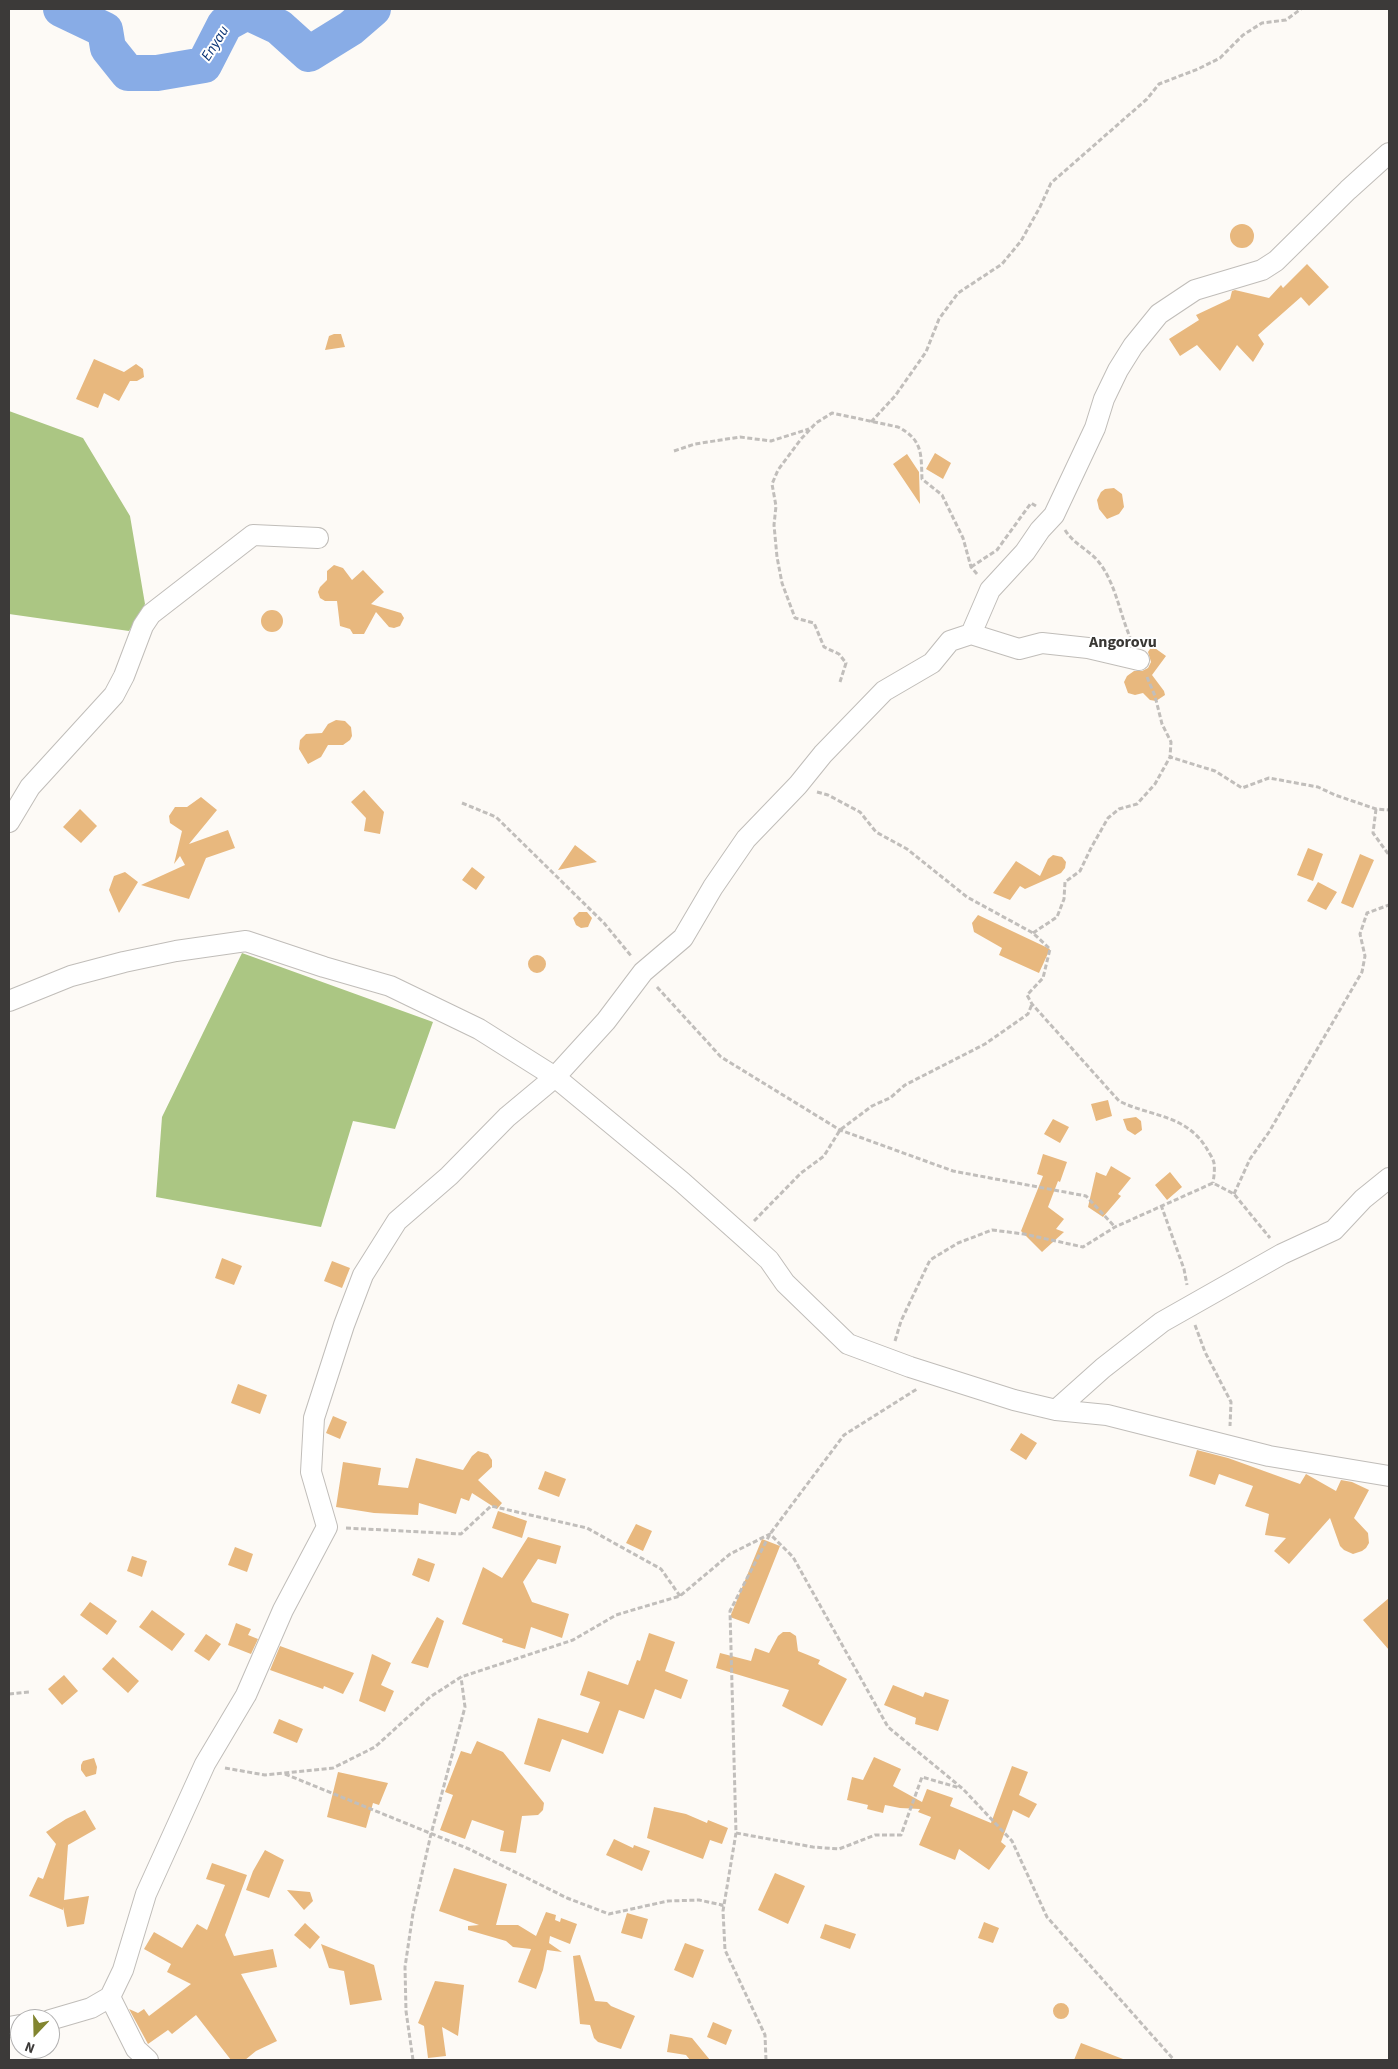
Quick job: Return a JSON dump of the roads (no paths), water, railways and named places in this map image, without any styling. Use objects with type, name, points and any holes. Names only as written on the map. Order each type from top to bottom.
[{"type":"street","points":[[971,634],[990,590],[1025,552],[1040,530],[1054,516],[1095,428],[1104,399],[1118,370],[1133,346],[1159,314],[1195,290],[1262,270],[1276,261],[1348,190],[1389,153]]},
{"type":"street","points":[[9,822],[30,787],[114,695],[124,676],[143,626],[152,614],[253,535],[318,538]]},
{"type":"street","points":[[60,2017],[91,2008],[110,1997],[123,1970],[146,1894],[205,1764],[246,1696],[284,1610],[327,1527],[310,1472],[314,1418],[344,1325],[363,1275],[398,1221],[449,1176],[507,1117],[555,1077],[606,1021],[643,972],[683,938],[713,887],[746,839],[798,785],[823,754],[884,691],[932,663],[950,641],[971,634],[1019,649],[1042,643],[1088,648],[1139,660]]},
{"type":"street","points":[[9,1001],[72,976],[124,962],[176,950],[246,941],[324,967],[390,986],[479,1029],[555,1077],[682,1182],[746,1239],[769,1260],[785,1283],[848,1344],[910,1367],[1014,1400],[1056,1410],[1107,1416],[1269,1456],[1389,1476]]},
{"type":"street","points":[[1056,1410],[1103,1368],[1162,1322],[1282,1254],[1334,1230],[1363,1198],[1389,1178]]},
{"type":"street","points":[[110,1997],[136,2049],[148,2060]]},
{"type":"waterway","name":"Enyau","points":[[61,9],[105,30],[108,48],[128,73],[157,73],[204,65],[225,24],[247,12],[279,27],[309,54],[351,28],[373,9]]},
{"type":"district","name":"Angorovu","points":[[1123,643]]}]
